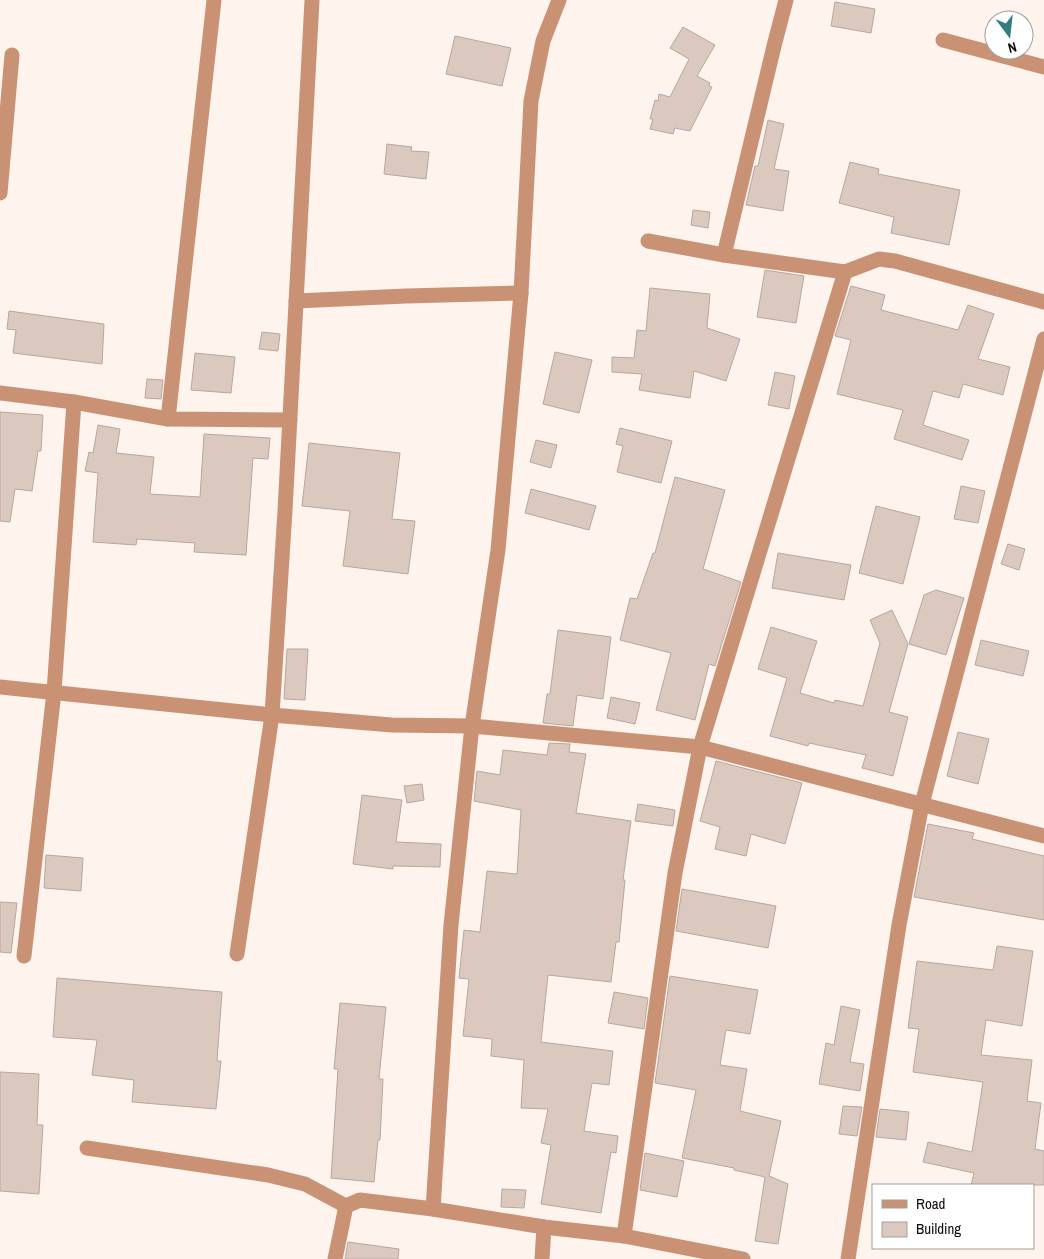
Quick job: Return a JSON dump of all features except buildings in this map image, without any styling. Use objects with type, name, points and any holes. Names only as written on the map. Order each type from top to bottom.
[{"type":"street","points":[[168,420],[214,0]]},
{"type":"street","points":[[237,954],[272,715],[312,0]]},
{"type":"street","points":[[433,1209],[451,925],[472,726],[498,550],[520,293],[531,101],[543,41],[559,0]]},
{"type":"street","points":[[724,255],[786,0]]},
{"type":"street","points":[[943,40],[1044,67]]},
{"type":"street","points":[[0,193],[12,55]]},
{"type":"street","points":[[648,241],[724,255],[845,272],[879,259],[895,261],[1044,302]]},
{"type":"street","points":[[624,1236],[675,873],[700,747],[845,272]]},
{"type":"street","points":[[296,301],[520,293]]},
{"type":"street","points":[[848,1259],[899,925],[922,804],[1044,339]]},
{"type":"street","points":[[0,393],[74,402],[168,420],[290,420]]},
{"type":"street","points":[[24,956],[54,692],[74,402]]},
{"type":"street","points":[[0,687],[272,715],[392,725],[472,726],[700,747],[1044,836]]},
{"type":"street","points":[[87,1148],[268,1175],[305,1184],[346,1206]]},
{"type":"street","points":[[346,1206],[360,1200],[433,1209],[544,1227],[624,1236],[744,1259]]},
{"type":"street","points":[[335,1259],[346,1206]]},
{"type":"street","points":[[542,1259],[544,1227]]}]
